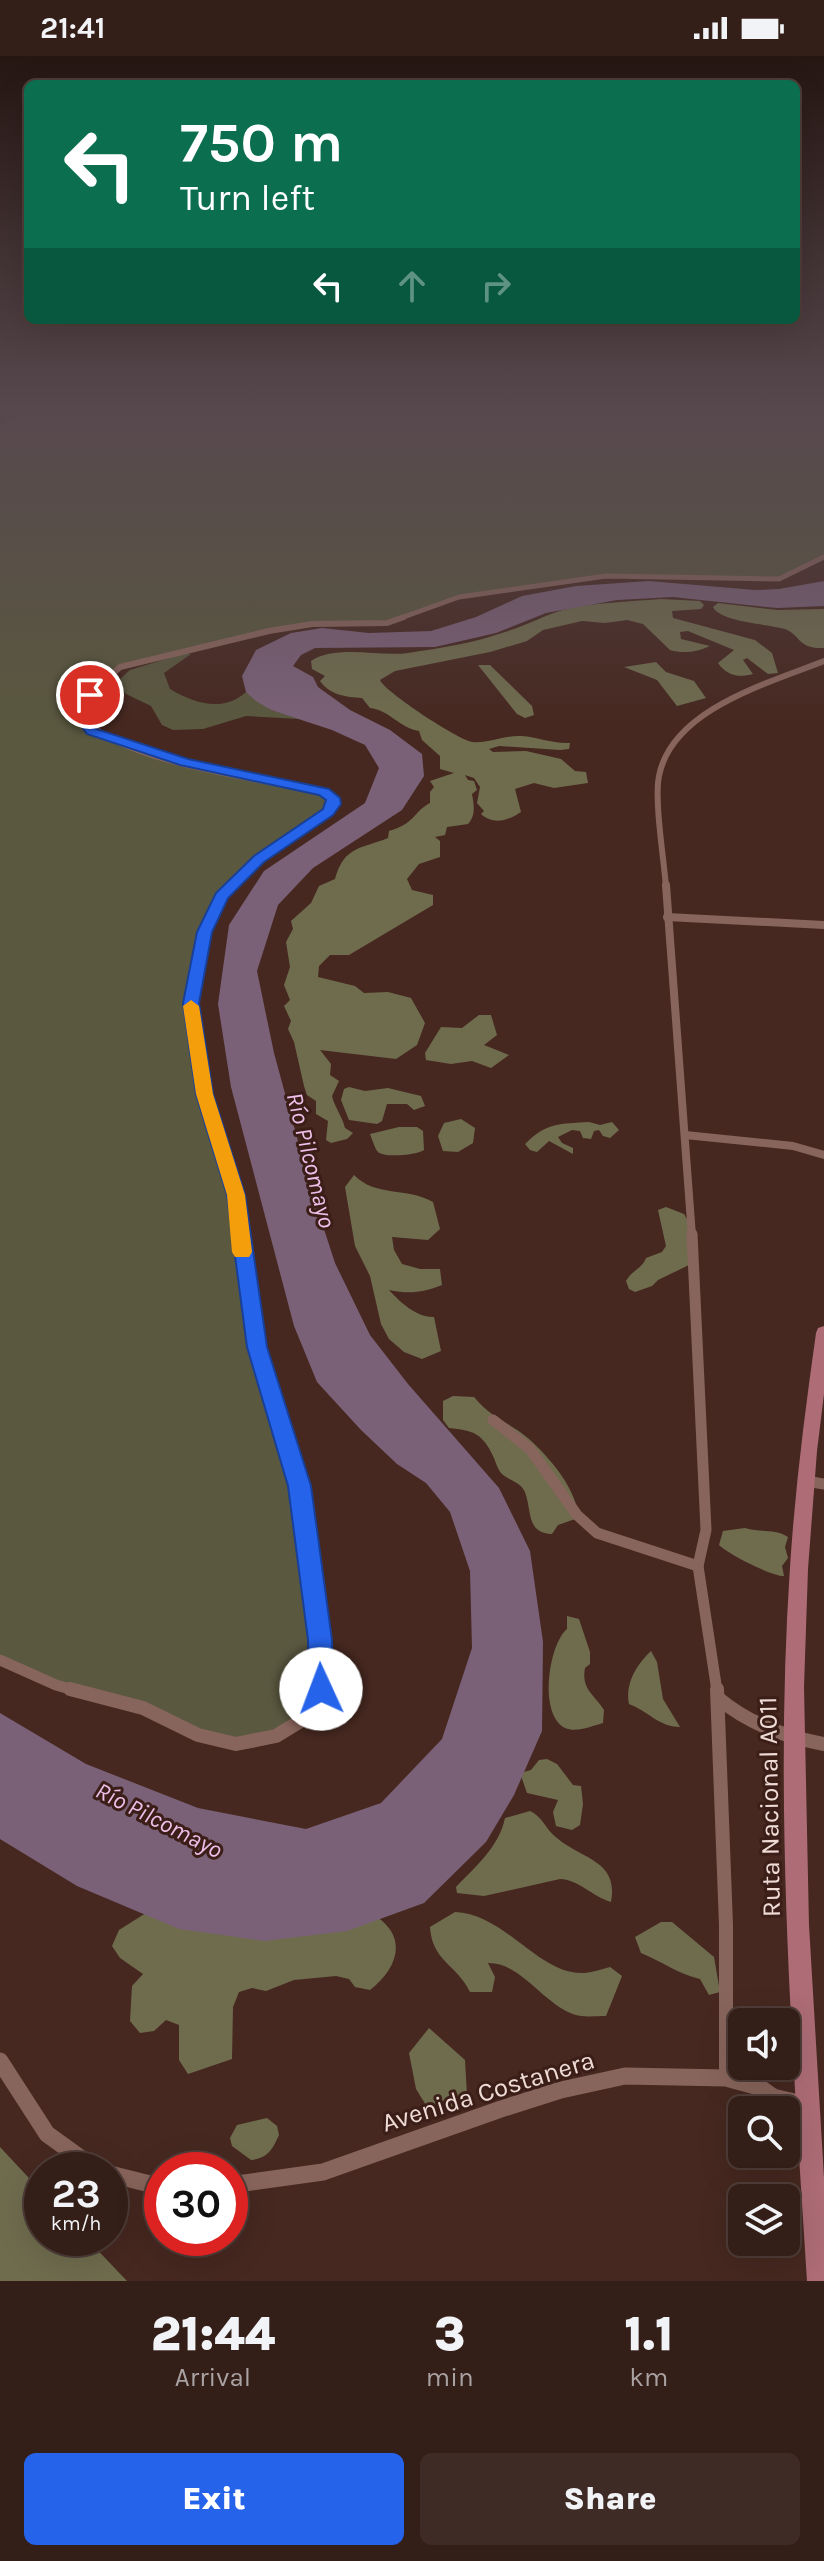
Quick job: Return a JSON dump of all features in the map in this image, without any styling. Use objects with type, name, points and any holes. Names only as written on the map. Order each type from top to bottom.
[{"type":"main road","name":"Ruta Nacional A011","points":[[819,2281],[816,2106],[793,1739],[795,1664],[815,1482],[824,1333]]},
{"type":"street","points":[[0,1660],[56,1685],[143,1708],[198,1735],[236,1744],[276,1736],[307,1717],[321,1689],[320,1640],[300,1486],[257,1347],[236,1195],[205,1094],[191,1003],[204,932],[221,896],[259,859],[328,812],[334,804],[333,798],[324,792],[196,766],[92,731],[80,716],[90,695],[120,667],[269,631],[312,624],[387,623],[459,597],[606,576],[779,579],[824,557]]},
{"type":"street","points":[[726,2078],[726,1925],[718,1698],[698,1566],[706,1530],[695,1272],[658,779],[664,752],[683,730],[727,702],[824,661]]},
{"type":"street","points":[[667,917],[824,925]]},
{"type":"street","points":[[685,1135],[793,1146],[824,1155]]},
{"type":"street","points":[[493,1420],[530,1449],[577,1515],[597,1533],[698,1566]]},
{"type":"street","points":[[718,1698],[737,1715],[793,1739],[824,1744]]},
{"type":"street","points":[[0,2061],[47,2134],[72,2152]]},
{"type":"street","name":"Avenida Costanera","points":[[248,2182],[323,2172],[501,2109],[561,2090],[625,2076],[726,2078],[759,2087],[773,2097],[816,2106]]},
{"type":"shaded area","points":[[0,516],[824,516],[824,557],[787,577],[606,576],[459,597],[401,620],[312,624],[120,667],[100,683],[80,716],[92,729],[154,753],[333,798],[334,804],[283,840],[221,896],[211,915],[191,1002],[199,1069],[236,1195],[250,1306],[300,1486],[321,1689],[307,1717],[236,1744],[143,1708],[58,1686],[0,1660]]},
{"type":"shaded area","points":[[661,599],[700,601],[704,605],[701,609],[672,611],[673,618],[755,640],[772,653],[778,673],[768,674],[747,658],[743,660],[753,674],[734,675],[718,663],[734,650],[688,631],[680,632],[681,639],[710,646],[690,652],[670,650],[643,624],[627,620],[605,623],[582,621],[543,630],[527,641],[490,652],[395,671],[380,680],[422,714],[472,742],[521,736],[570,743],[569,749],[560,750],[499,746],[489,749],[493,752],[526,751],[561,759],[575,771],[586,772],[588,783],[554,788],[534,783],[515,789],[521,812],[496,821],[481,814],[484,811],[477,803],[480,787],[474,778],[465,775],[468,780],[474,781],[477,790],[472,794],[474,810],[471,821],[447,827],[445,835],[435,837],[440,841],[440,857],[419,864],[407,879],[412,890],[433,895],[433,905],[349,955],[330,955],[319,966],[318,977],[355,986],[364,993],[388,992],[411,998],[425,1023],[417,1045],[396,1059],[320,1050],[331,1064],[330,1075],[339,1081],[332,1096],[334,1104],[345,1128],[353,1133],[347,1139],[331,1143],[326,1140],[328,1121],[316,1114],[316,1101],[307,1095],[288,1029],[291,1021],[284,1006],[290,1000],[284,985],[290,967],[286,942],[293,929],[291,921],[311,903],[319,886],[335,879],[349,854],[388,838],[389,831],[404,825],[430,803],[430,792],[434,787],[430,781],[454,773],[440,769],[440,756],[422,740],[419,731],[370,708],[362,698],[333,692],[320,681],[325,676],[312,669],[311,661],[333,653],[397,654],[445,647],[493,636],[563,610]]},
{"type":"shaded area","points":[[718,603],[777,610],[824,609],[824,648],[804,644],[785,629],[725,616],[713,607]]},
{"type":"shaded area","points":[[185,653],[191,654],[164,673],[170,689],[208,704],[228,702],[246,692],[271,710],[300,719],[246,716],[203,729],[173,730],[162,725],[151,706],[126,694],[119,687],[120,679],[130,670]]},
{"type":"shaded area","points":[[656,662],[666,672],[694,681],[706,698],[677,706],[657,680],[624,667]]},
{"type":"shaded area","points":[[478,665],[490,665],[532,706],[534,715],[525,718],[517,714]]},
{"type":"shaded area","points":[[479,1015],[491,1015],[497,1035],[484,1045],[509,1055],[491,1068],[472,1061],[451,1064],[426,1060],[425,1053],[441,1027],[462,1028]]},
{"type":"shaded area","points":[[349,1087],[365,1091],[388,1088],[421,1096],[425,1106],[414,1110],[407,1104],[387,1104],[382,1121],[377,1124],[349,1120],[341,1100],[344,1089]]},
{"type":"shaded area","points":[[461,1119],[475,1128],[473,1143],[458,1152],[443,1151],[438,1136],[444,1123]]},
{"type":"shaded area","points":[[589,1122],[600,1125],[612,1122],[619,1130],[610,1138],[603,1136],[599,1130],[594,1131],[591,1139],[583,1138],[580,1131],[572,1130],[558,1137],[562,1143],[573,1148],[573,1154],[549,1141],[537,1152],[525,1144],[547,1128]]},
{"type":"shaded area","points":[[399,1127],[417,1127],[423,1131],[424,1150],[401,1155],[378,1152],[370,1134]]},
{"type":"shaded area","points":[[354,1175],[372,1186],[433,1202],[440,1229],[428,1240],[392,1237],[394,1250],[402,1264],[420,1269],[440,1269],[442,1285],[416,1292],[389,1290],[415,1312],[434,1317],[441,1351],[422,1359],[404,1352],[389,1339],[381,1324],[370,1276],[355,1246],[345,1187]]},
{"type":"shaded area","points":[[666,1207],[684,1214],[688,1221],[689,1265],[635,1292],[629,1289],[628,1278],[646,1258],[662,1252],[666,1246],[658,1210]]},
{"type":"shaded area","points":[[453,1396],[474,1397],[488,1411],[537,1446],[568,1485],[578,1518],[558,1525],[552,1534],[538,1530],[531,1520],[523,1488],[501,1473],[481,1438],[465,1430],[449,1428],[443,1420],[443,1401]]},
{"type":"shaded area","points":[[745,1528],[778,1532],[788,1537],[785,1547],[788,1558],[782,1566],[784,1576],[750,1564],[719,1545],[723,1531]]},
{"type":"shaded area","points":[[567,1616],[579,1619],[590,1652],[585,1681],[604,1710],[603,1723],[579,1729],[565,1728],[557,1720],[551,1709],[549,1694],[551,1663],[567,1629]]},
{"type":"shaded area","points":[[651,1651],[657,1662],[663,1699],[680,1727],[660,1722],[629,1704],[633,1675]]},
{"type":"shaded area","points":[[547,1759],[557,1764],[573,1785],[581,1786],[583,1804],[580,1825],[572,1830],[556,1826],[553,1812],[558,1800],[527,1793],[520,1773],[531,1770],[539,1760]]},
{"type":"shaded area","points":[[530,1811],[557,1838],[604,1869],[612,1888],[611,1902],[574,1882],[560,1879],[484,1896],[457,1893],[456,1887],[479,1864],[498,1838],[505,1818]]},
{"type":"shaded area","points":[[455,1912],[473,1915],[490,1923],[537,1956],[568,1971],[585,1973],[610,1967],[622,1976],[606,2016],[581,2016],[568,2012],[524,1978],[501,1965],[488,1963],[495,1977],[492,1992],[470,1992],[435,1948],[432,1938],[430,1927]]},
{"type":"shaded area","points":[[146,1913],[377,1917],[393,1935],[395,1954],[387,1973],[370,1990],[355,1987],[349,1979],[336,1976],[294,1980],[266,1991],[252,1988],[239,1992],[233,2007],[232,2059],[188,2074],[179,2060],[179,2025],[166,2020],[154,2031],[140,2033],[130,2021],[132,1986],[143,1974],[120,1958],[112,1946],[119,1930]]},
{"type":"shaded area","points":[[661,1922],[672,1922],[714,1957],[720,1992],[709,1995],[700,1979],[641,1953],[635,1937]]},
{"type":"shaded area","points":[[429,2028],[465,2060],[467,2095],[457,2107],[429,2110],[416,2089],[409,2053]]},
{"type":"shaded area","points":[[267,2118],[277,2126],[279,2135],[269,2152],[251,2160],[248,2152],[240,2152],[232,2146],[230,2138],[237,2125]]},
{"type":"shaded area","points":[[0,2147],[24,2173],[24,2256],[103,2256],[127,2281],[0,2281]]},
{"type":"water","name":"Río Pilcomayo","points":[[649,581],[755,590],[824,581],[824,606],[777,608],[673,597],[617,600],[546,613],[496,633],[435,647],[315,648],[301,655],[293,666],[313,677],[318,687],[350,710],[390,730],[422,754],[424,776],[402,810],[313,868],[278,905],[257,971],[274,1053],[311,1189],[335,1263],[370,1335],[408,1384],[499,1488],[530,1551],[543,1642],[542,1731],[514,1795],[486,1842],[424,1903],[347,1931],[264,1941],[179,1929],[77,1886],[0,1839],[0,1713],[86,1764],[198,1808],[306,1829],[381,1803],[442,1739],[472,1648],[470,1571],[450,1512],[426,1483],[397,1464],[317,1382],[294,1326],[231,1087],[218,1004],[229,925],[264,871],[365,803],[379,768],[365,745],[332,730],[271,710],[256,701],[246,692],[242,676],[256,650],[291,633],[322,628],[369,633],[431,631],[476,617],[522,596],[576,586]]},
{"type":"slow traffic","points":[[191,1006],[199,1069],[236,1195],[242,1252]]},
{"type":"route","points":[[90,695],[80,709],[80,716],[92,731],[185,763],[324,792],[333,798],[334,804],[328,812],[283,840],[221,896],[204,932],[194,973],[191,1003],[199,1069],[236,1195],[257,1347],[300,1486],[320,1640],[321,1689]]}]
